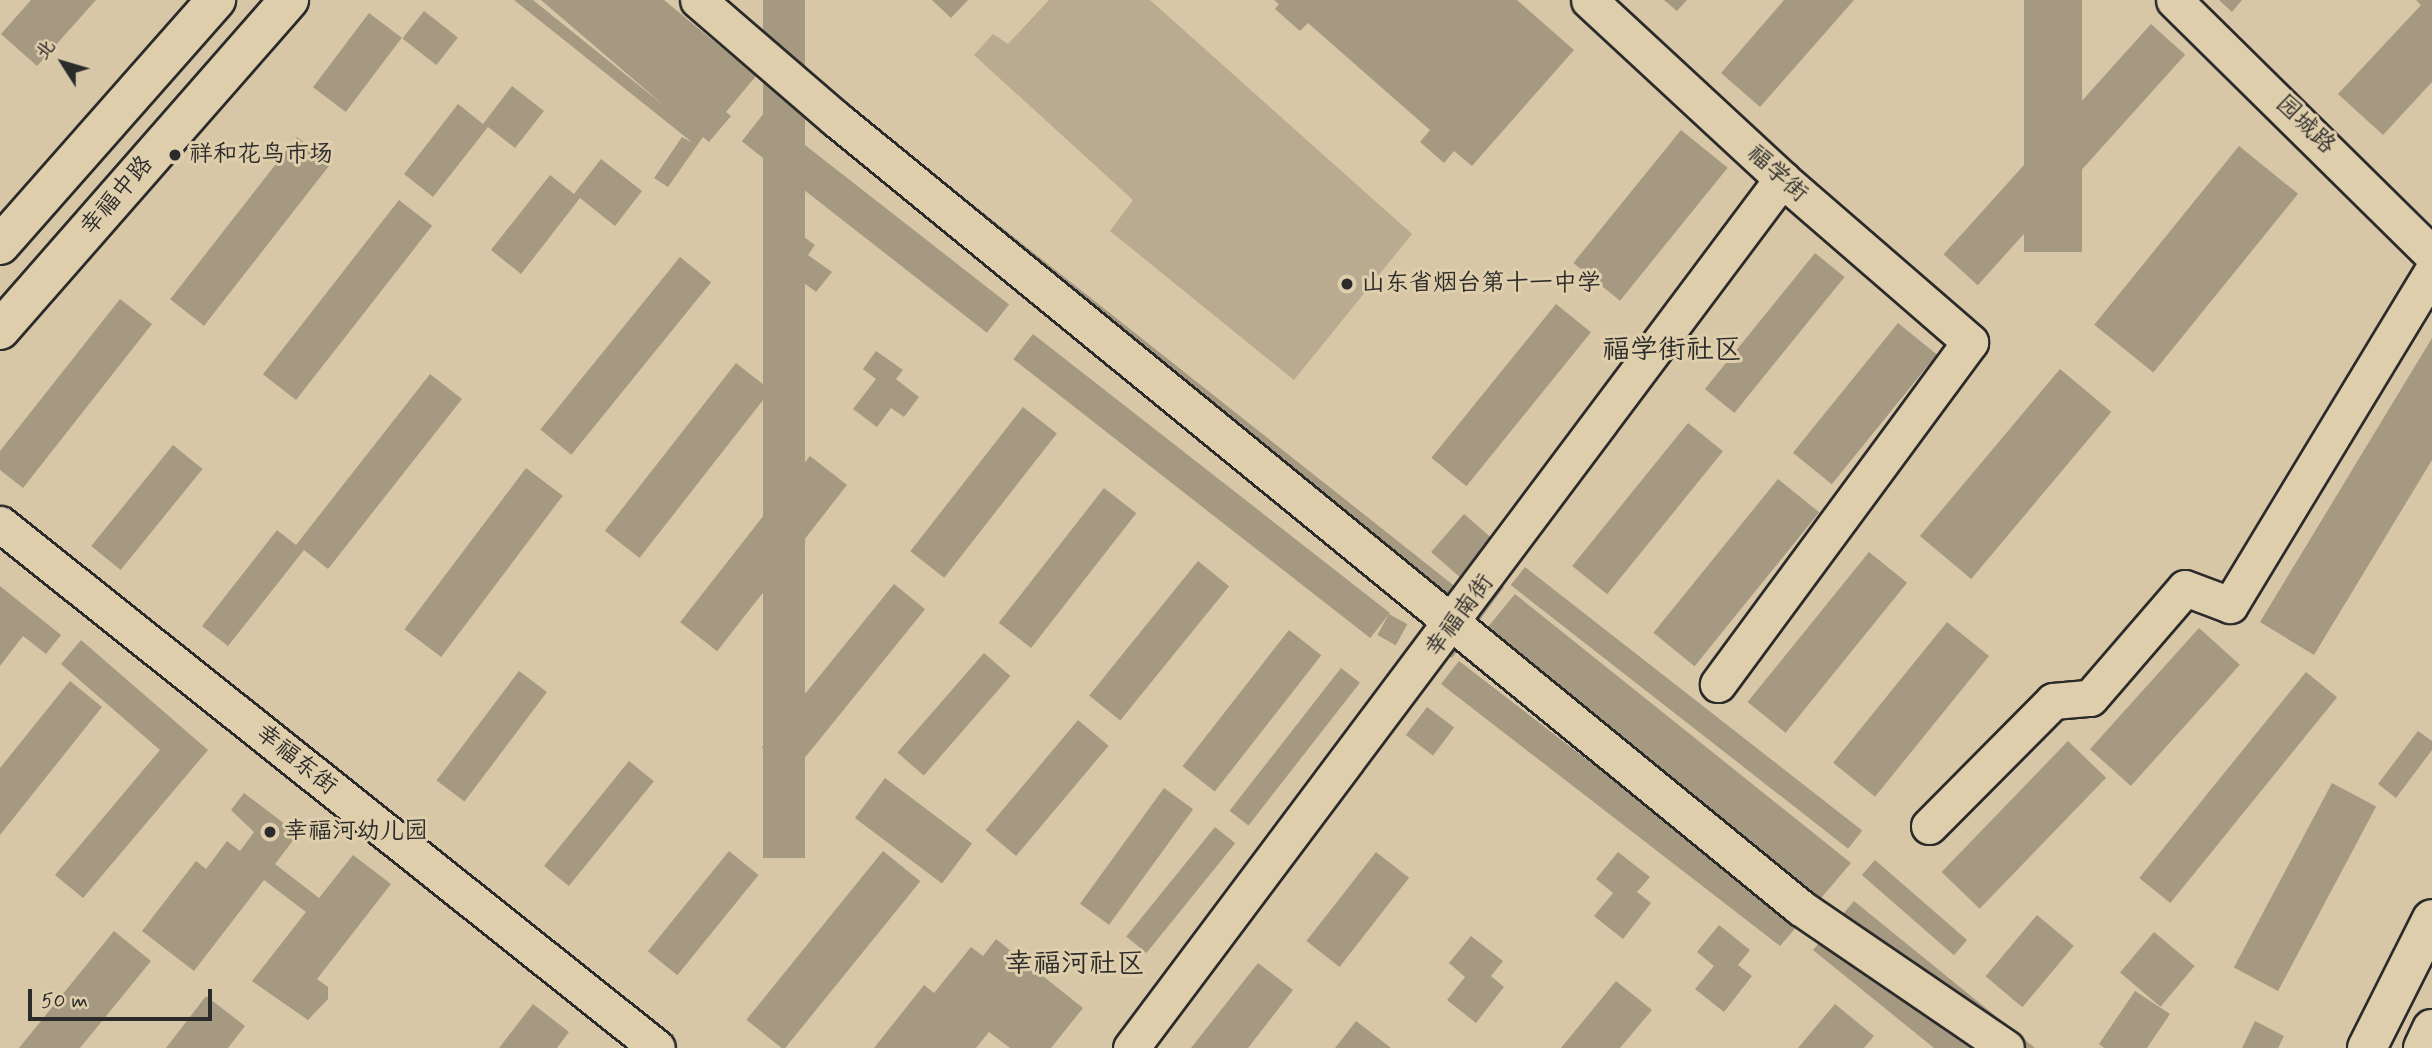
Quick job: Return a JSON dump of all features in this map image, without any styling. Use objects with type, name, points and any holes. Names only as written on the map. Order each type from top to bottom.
[{"type":"main road","points":[[0,245],[216,0]]},
{"type":"main road","name":"幸福中路","points":[[0,330],[289,0]]},
{"type":"main road","points":[[2367,1048],[2432,919]]},
{"type":"main road","points":[[2423,1048],[2432,1029]]},
{"type":"street","points":[[698,0],[836,120],[1801,908],[2006,1048]]},
{"type":"street","name":"福学街","points":[[1589,0],[1782,179],[1969,342],[1718,684]]},
{"type":"street","name":"园城路","points":[[2174,0],[2430,249]]},
{"type":"street","name":"幸福南街","points":[[1131,1048],[1539,511],[1782,179]]},
{"type":"street","points":[[1929,826],[2053,701],[2090,698],[2185,588],[2230,605],[2430,249]]},
{"type":"street","name":"幸福东街","points":[[0,524],[657,1048]]},
{"type":"shaded area","points":[[1049,0],[1150,0],[1412,234],[1294,380],[1110,231],[1133,200],[974,55],[993,34],[1008,44]]},
{"type":"building","points":[[31,0],[96,0],[37,66],[1,34]]},
{"type":"building","points":[[514,0],[533,0],[667,108],[541,0],[664,0],[756,76],[726,112],[731,116],[709,142],[703,137],[668,187],[654,178],[682,137],[693,143]]},
{"type":"building","points":[[763,0],[805,0],[805,858],[763,858]]},
{"type":"building","points":[[932,0],[968,0],[951,18]]},
{"type":"building","points":[[1274,0],[1517,0],[1574,50],[1472,166],[1454,151],[1444,163],[1420,142],[1430,130],[1308,23],[1300,31],[1275,9],[1279,4]]},
{"type":"building","points":[[1664,0],[1687,0],[1677,11]]},
{"type":"building","points":[[1784,0],[1854,0],[1760,107],[1721,73]]},
{"type":"building","points":[[2024,0],[2082,0],[2082,252],[2024,252]]},
{"type":"building","points":[[2219,0],[2242,0],[2232,12]]},
{"type":"building","points":[[2416,0],[2432,0],[2432,82],[2383,135],[2338,94],[2421,5]]},
{"type":"building","points":[[424,11],[458,37],[436,65],[402,39]]},
{"type":"building","points":[[369,13],[402,38],[346,112],[313,87]]},
{"type":"building","points":[[2151,24],[2185,55],[1978,285],[1944,254]]},
{"type":"building","points":[[789,59],[1457,588],[1462,579],[1431,552],[1464,514],[1495,541],[1474,565],[1504,587],[1452,658],[1422,636],[1437,614],[768,85]]},
{"type":"building","points":[[512,86],[544,111],[515,148],[488,127],[433,197],[404,174],[458,104],[483,124]]},
{"type":"building","points":[[764,113],[1009,304],[987,333],[742,141]]},
{"type":"building","points":[[1681,130],[1728,168],[1620,301],[1573,263]]},
{"type":"building","points":[[297,137],[331,163],[204,326],[170,299]]},
{"type":"building","points":[[2239,146],[2298,194],[2153,373],[2094,325]]},
{"type":"building","points":[[601,159],[642,191],[615,226],[580,198],[521,274],[491,250],[550,175],[574,194]]},
{"type":"building","points":[[399,200],[432,226],[296,400],[263,374]]},
{"type":"building","points":[[789,226],[815,245],[808,255],[832,272],[816,292],[804,283],[789,301],[766,284],[788,254],[775,244]]},
{"type":"building","points":[[1815,253],[1845,277],[1734,413],[1705,389]]},
{"type":"building","points":[[680,257],[711,282],[571,455],[540,430]]},
{"type":"building","points":[[120,299],[152,324],[23,488],[0,470],[0,451]]},
{"type":"building","points":[[1556,304],[1591,332],[1466,486],[1431,458]]},
{"type":"building","points":[[1898,323],[1937,354],[1832,484],[1793,453]]},
{"type":"building","points":[[1033,334],[1390,613],[1370,638],[1013,359]]},
{"type":"building","points":[[2432,338],[2432,460],[2314,655],[2260,622]]},
{"type":"building","points":[[876,351],[903,370],[896,379],[919,397],[904,417],[891,408],[877,427],[853,409],[876,379],[863,369]]},
{"type":"building","points":[[736,363],[771,390],[640,558],[605,531]]},
{"type":"building","points":[[2060,369],[2111,412],[1971,579],[1920,536]]},
{"type":"building","points":[[430,374],[462,399],[328,569],[304,550],[228,646],[202,626],[277,530],[296,545]]},
{"type":"building","points":[[1023,407],[1057,433],[944,578],[910,551]]},
{"type":"building","points":[[1688,423],[1723,451],[1607,594],[1572,566]]},
{"type":"building","points":[[173,445],[203,469],[121,570],[91,546]]},
{"type":"building","points":[[810,456],[847,485],[717,651],[680,622]]},
{"type":"building","points":[[526,468],[563,496],[441,657],[404,629]]},
{"type":"building","points":[[1778,479],[1819,512],[1695,666],[1653,633]]},
{"type":"building","points":[[1104,488],[1136,513],[1031,648],[999,623]]},
{"type":"building","points":[[1869,552],[1907,583],[1786,733],[1748,702]]},
{"type":"building","points":[[1198,561],[1229,586],[1120,721],[1089,695]]},
{"type":"building","points":[[1525,567],[1862,831],[1848,849],[1511,585]]},
{"type":"building","points":[[894,584],[925,609],[793,772],[762,747]]},
{"type":"building","points":[[0,586],[61,635],[46,654],[23,636],[0,666]]},
{"type":"building","points":[[1515,594],[1851,863],[1780,946],[1441,684],[1459,661],[1764,896],[1465,655]]},
{"type":"building","points":[[1389,614],[1407,624],[1396,645],[1377,635]]},
{"type":"building","points":[[1947,622],[1989,656],[1875,797],[1833,763]]},
{"type":"building","points":[[2199,628],[2240,665],[2131,786],[2090,749]]},
{"type":"building","points":[[1289,630],[1321,655],[1215,792],[1182,766]]},
{"type":"building","points":[[81,640],[208,750],[83,898],[55,875],[160,750],[61,664]]},
{"type":"building","points":[[984,653],[1010,676],[924,776],[897,753]]},
{"type":"building","points":[[1341,668],[1360,683],[1248,825],[1230,811]]},
{"type":"building","points":[[519,671],[547,692],[465,801],[437,780]]},
{"type":"building","points":[[2306,672],[2337,697],[2170,903],[2139,878]]},
{"type":"building","points":[[70,681],[102,707],[0,835],[0,768]]},
{"type":"building","points":[[1427,707],[1454,727],[1433,755],[1406,735]]},
{"type":"building","points":[[1078,720],[1109,746],[1016,856],[985,830]]},
{"type":"building","points":[[2418,731],[2432,741],[2432,750],[2396,798],[2378,784]]},
{"type":"building","points":[[2068,741],[2106,778],[1980,909],[1942,872]]},
{"type":"building","points":[[629,761],[654,781],[569,886],[544,866]]},
{"type":"building","points":[[885,778],[972,844],[942,884],[855,818]]},
{"type":"building","points":[[2332,783],[2376,806],[2278,991],[2234,968]]},
{"type":"building","points":[[1164,788],[1193,809],[1109,925],[1080,904]]},
{"type":"building","points":[[244,793],[298,834],[275,864],[319,898],[353,855],[391,884],[317,979],[328,987],[328,999],[308,1020],[252,981],[306,912],[264,880],[194,971],[142,931],[196,861],[206,869],[227,841],[240,851],[254,832],[231,810]]},
{"type":"building","points":[[1215,827],[1235,843],[1146,953],[1126,937]]},
{"type":"building","points":[[729,851],[759,875],[677,975],[648,951]]},
{"type":"building","points":[[883,851],[920,881],[785,1048],[781,1048],[746,1020]]},
{"type":"building","points":[[1376,852],[1409,878],[1340,967],[1306,941]]},
{"type":"building","points":[[1618,852],[1650,877],[1637,892],[1651,903],[1623,939],[1594,916],[1613,893],[1596,879]]},
{"type":"building","points":[[1875,860],[1967,940],[1954,955],[1862,875]]},
{"type":"building","points":[[1854,901],[2035,1048],[1934,1048],[1813,950]]},
{"type":"building","points":[[2037,915],[2074,946],[2022,1007],[1986,976]]},
{"type":"building","points":[[1719,925],[1750,950],[1738,965],[1752,976],[1724,1012],[1695,989],[1714,966],[1697,952]]},
{"type":"building","points":[[114,931],[151,961],[80,1048],[19,1048]]},
{"type":"building","points":[[2154,932],[2195,966],[2161,1007],[2120,973]]},
{"type":"building","points":[[1471,936],[1503,961],[1491,976],[1504,987],[1476,1023],[1447,1000],[1465,977],[1449,963]]},
{"type":"building","points":[[996,939],[1083,1008],[1051,1048],[1010,1048],[989,1032],[976,1048],[874,1048],[924,985],[934,993],[971,947],[983,956]]},
{"type":"building","points":[[1258,963],[1293,990],[1248,1048],[1191,1048]]},
{"type":"building","points":[[1616,981],[1652,1010],[1620,1048],[1561,1048]]},
{"type":"building","points":[[2135,991],[2170,1014],[2147,1048],[2104,1048],[2099,1044]]},
{"type":"building","points":[[206,996],[245,1026],[228,1048],[166,1048]]},
{"type":"building","points":[[533,1004],[569,1032],[557,1048],[499,1048]]},
{"type":"building","points":[[1835,1004],[1874,1036],[1864,1048],[1798,1048]]},
{"type":"building","points":[[1356,1021],[1391,1048],[1335,1048]]},
{"type":"building","points":[[2255,1021],[2284,1036],[2278,1048],[2242,1048]]},
{"type":"place","name":"祥和花鸟市场","points":[[175,155]]},
{"type":"place","name":"山东省烟台第十一中学","points":[[1347,284]]},
{"type":"place","name":"幸福河幼儿园","points":[[270,832]]},
{"type":"district","name":"福学街社区","points":[[1672,351]]},
{"type":"district","name":"幸福河社区","points":[[1075,965]]}]
